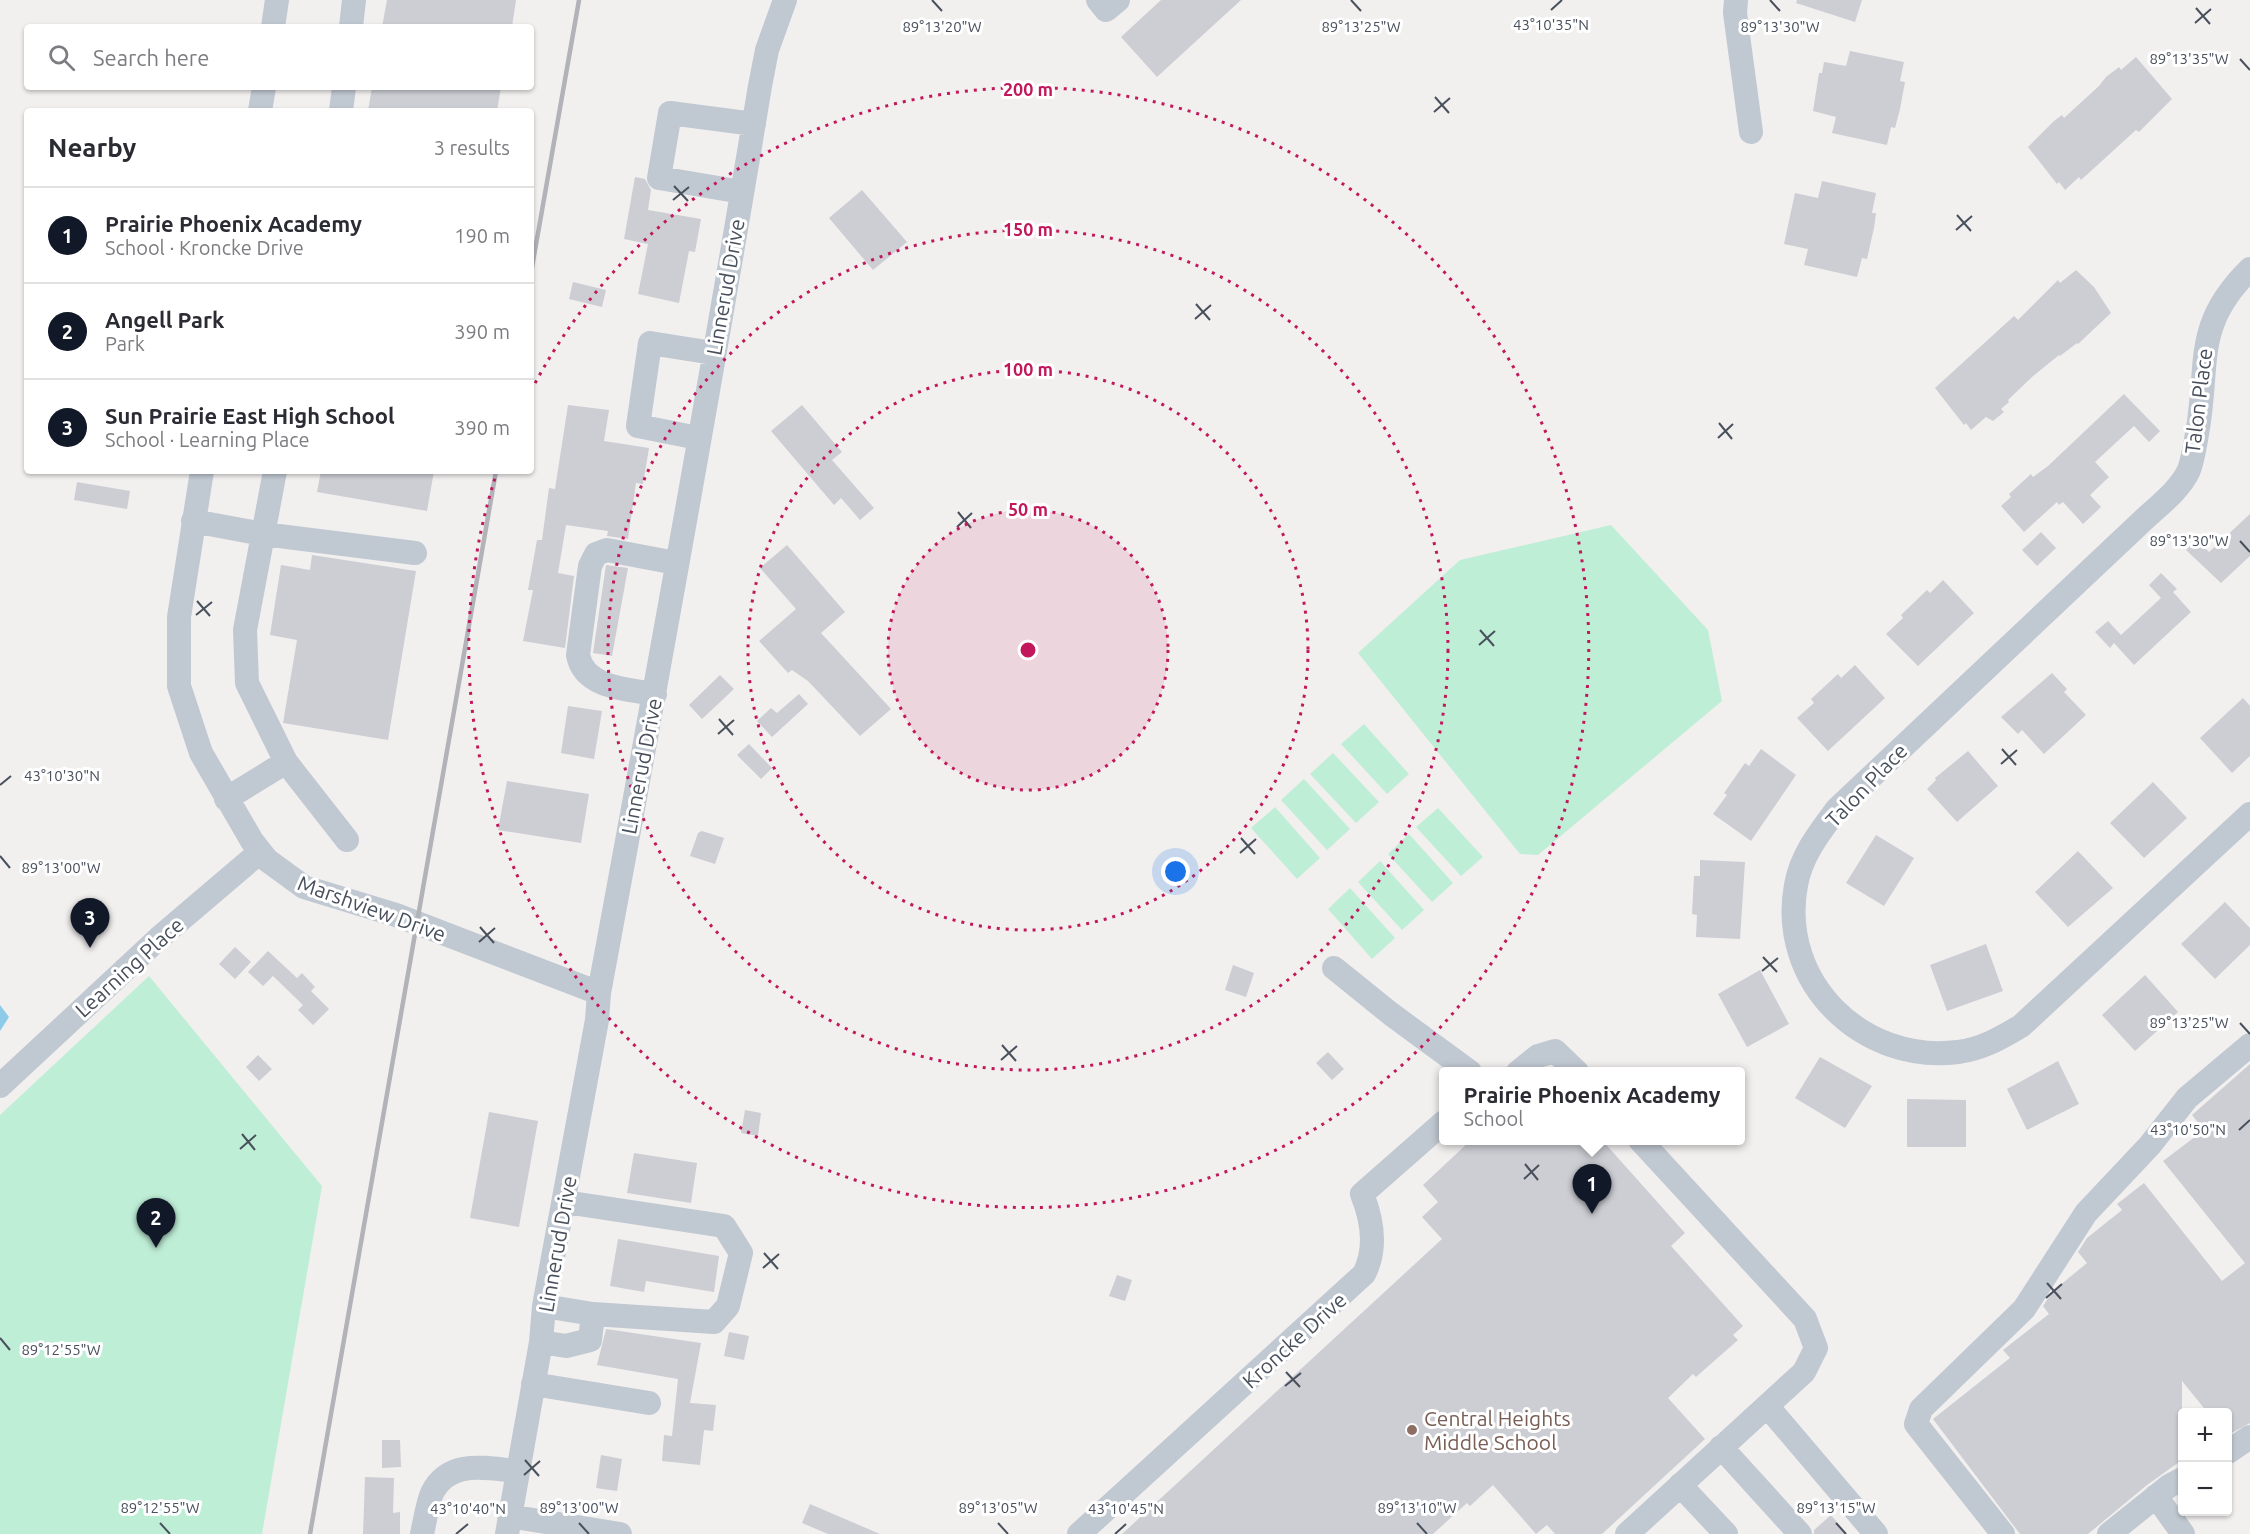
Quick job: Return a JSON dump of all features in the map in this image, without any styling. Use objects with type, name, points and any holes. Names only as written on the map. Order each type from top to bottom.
[{"type":"street","points":[[274,24],[278,0]]},
{"type":"street","points":[[351,24],[354,0]]},
{"type":"street","name":"Linnerud Drive","points":[[508,1525],[541,1342],[544,1306],[565,1202],[597,1020],[599,993],[655,694],[767,50],[785,0]]},
{"type":"street","points":[[1098,0],[1106,10],[1118,0]]},
{"type":"street","points":[[1736,0],[1735,13],[1751,132]]},
{"type":"street","points":[[260,108],[264,90]]},
{"type":"street","points":[[340,108],[344,90]]},
{"type":"street","points":[[742,192],[659,178],[670,113],[754,124]]},
{"type":"street","name":"Talon Place","points":[[2250,269],[2220,304],[2207,337],[2202,409],[2188,470],[2171,493],[1837,809],[1808,848],[1796,885],[1793,922],[1805,967],[1828,1006],[1847,1024],[1882,1042],[1918,1051],[1958,1052],[1991,1044],[2021,1026],[2250,814]]},
{"type":"street","points":[[699,438],[638,426],[650,343],[714,353]]},
{"type":"street","name":"Marshview Drive","points":[[201,474],[179,617],[179,686],[201,753],[226,799],[260,852],[304,888],[396,915],[599,993]]},
{"type":"street","points":[[274,474],[245,630],[247,682],[286,762],[347,840]]},
{"type":"street","points":[[193,521],[263,534],[415,553]]},
{"type":"street","points":[[655,694],[619,687],[590,678],[580,668],[578,655],[590,566],[596,554],[608,550],[676,563]]},
{"type":"street","points":[[226,799],[286,762]]},
{"type":"street","name":"Learning Place","points":[[0,1086],[159,938],[260,852]]},
{"type":"street","points":[[1334,968],[1390,1014],[1464,1067]]},
{"type":"street","points":[[2003,1534],[1916,1424],[1921,1409],[2024,1309],[2086,1213],[2150,1145],[2187,1098],[2250,1045]]},
{"type":"street","points":[[1523,1067],[1538,1056],[1555,1051],[1573,1067]]},
{"type":"street","name":"Kroncke Drive","points":[[1079,1534],[1364,1274],[1370,1264],[1372,1240],[1370,1216],[1362,1194],[1439,1126]]},
{"type":"street","points":[[1627,1534],[1804,1372],[1816,1348],[1805,1319],[1645,1145]]},
{"type":"street","points":[[544,1306],[593,1314],[714,1322],[728,1306],[741,1253],[724,1226],[565,1202]]},
{"type":"street","points":[[541,1342],[566,1346],[590,1340],[593,1314]]},
{"type":"street","points":[[533,1384],[649,1403]]},
{"type":"street","points":[[1768,1407],[1876,1534]]},
{"type":"street","points":[[2232,1449],[2250,1437]]},
{"type":"street","points":[[1721,1447],[1800,1534]]},
{"type":"street","points":[[422,1534],[432,1493],[447,1474],[467,1467],[516,1471]]},
{"type":"street","points":[[2109,1534],[2156,1496],[2178,1482]]},
{"type":"street","points":[[1680,1485],[1726,1534]]},
{"type":"street","points":[[2156,1496],[2183,1534]]},
{"type":"street","points":[[508,1525],[620,1534]]},
{"type":"green space","points":[[1611,525],[1708,630],[1722,701],[1538,855],[1520,854],[1358,653],[1460,560]]},
{"type":"green space","points":[[1364,724],[1409,774],[1387,794],[1341,744]]},
{"type":"green space","points":[[1333,753],[1379,802],[1356,823],[1310,774]]},
{"type":"green space","points":[[1304,779],[1350,829],[1327,850],[1281,800]]},
{"type":"green space","points":[[1275,807],[1320,858],[1297,879],[1251,828]]},
{"type":"green space","points":[[1438,808],[1483,857],[1461,876],[1416,827]]},
{"type":"green space","points":[[1409,834],[1453,883],[1432,902],[1388,854]]},
{"type":"green space","points":[[1380,861],[1424,910],[1402,930],[1358,882]]},
{"type":"green space","points":[[1350,888],[1395,938],[1372,959],[1328,909]]},
{"type":"green space","points":[[149,976],[322,1186],[262,1534],[0,1534],[0,1115]]},
{"type":"water","points":[[0,1005],[9,1017],[0,1031]]},
{"type":"building","points":[[387,0],[516,0],[512,24],[383,24]]},
{"type":"building","points":[[1161,0],[1241,0],[1157,77],[1121,37]]},
{"type":"building","points":[[1797,0],[1862,0],[1855,22],[1796,3]]},
{"type":"building","points":[[1850,51],[1904,62],[1900,81],[1905,82],[1900,109],[1895,128],[1891,127],[1887,145],[1832,133],[1836,117],[1813,111],[1819,73],[1822,73],[1824,62],[1846,66]]},
{"type":"building","points":[[2136,57],[2172,99],[2139,132],[2136,130],[2081,180],[2079,177],[2065,190],[2059,182],[2057,184],[2028,147],[2054,121],[2062,115],[2064,118],[2106,77],[2119,67],[2121,70]]},
{"type":"building","points":[[372,90],[500,90],[498,108],[368,108]]},
{"type":"building","points":[[635,177],[645,179],[651,190],[648,210],[701,219],[695,252],[689,251],[679,303],[638,294],[648,244],[624,239]]},
{"type":"building","points":[[1822,181],[1876,193],[1872,213],[1876,213],[1874,228],[1867,259],[1862,258],[1857,277],[1804,265],[1808,249],[1784,244],[1795,193],[1818,198]]},
{"type":"building","points":[[862,190],[907,242],[873,270],[829,218]]},
{"type":"building","points":[[2076,270],[2094,287],[2111,313],[2078,344],[2059,355],[2032,377],[2008,400],[2009,402],[2001,409],[2004,412],[1993,421],[1986,417],[1971,430],[1966,423],[1964,425],[1935,388],[2014,316],[2018,320],[2058,280],[2060,283]]},
{"type":"building","points":[[573,282],[606,290],[602,307],[569,299]]},
{"type":"building","points":[[2124,394],[2160,431],[2149,442],[2134,426],[2095,462],[2109,477],[2090,495],[2101,507],[2083,524],[2063,502],[2059,505],[2057,502],[2024,532],[2001,506],[2011,497],[2009,494],[2031,474],[2033,477],[2048,466]]},
{"type":"building","points":[[568,405],[609,410],[604,441],[649,448],[643,484],[636,483],[628,539],[607,536],[608,531],[566,525],[558,573],[574,576],[565,648],[523,641],[533,590],[528,590],[537,540],[542,540],[549,488],[555,489]]},
{"type":"building","points":[[802,405],[842,452],[832,460],[874,508],[860,520],[841,498],[834,505],[771,431]]},
{"type":"building","points":[[320,474],[433,474],[427,511],[317,492]]},
{"type":"building","points":[[77,482],[130,491],[127,509],[74,500]]},
{"type":"building","points":[[2250,514],[2250,556],[2221,583],[2186,550],[2197,539],[2209,552]]},
{"type":"building","points":[[2041,532],[2056,548],[2037,566],[2022,550]]},
{"type":"building","points":[[787,545],[845,612],[821,633],[891,709],[860,736],[808,681],[792,670],[788,673],[759,641],[796,609],[760,568]]},
{"type":"building","points":[[312,555],[416,571],[388,740],[283,723],[297,640],[270,635],[281,565],[310,570]]},
{"type":"building","points":[[606,565],[628,568],[612,656],[593,653]]},
{"type":"building","points":[[2161,573],[2177,589],[2173,592],[2191,612],[2134,665],[2114,643],[2110,648],[2095,632],[2108,621],[2121,635],[2161,598],[2149,585]]},
{"type":"building","points":[[1943,580],[1974,613],[1918,666],[1886,634],[1903,618],[1901,615],[1927,590],[1930,593]]},
{"type":"building","points":[[1855,665],[1885,698],[1828,751],[1797,718],[1814,703],[1811,699],[1838,674],[1841,678]]},
{"type":"building","points":[[2052,673],[2067,689],[2064,692],[2086,715],[2044,754],[2022,730],[2018,734],[2001,717]]},
{"type":"building","points":[[720,675],[734,689],[702,719],[689,705]]},
{"type":"building","points":[[799,694],[808,704],[772,737],[757,721],[771,708],[777,713]]},
{"type":"building","points":[[2243,698],[2250,706],[2250,756],[2232,773],[2200,738]]},
{"type":"building","points":[[568,706],[602,711],[594,759],[561,753]]},
{"type":"building","points":[[749,744],[772,768],[761,779],[737,755]]},
{"type":"building","points":[[1761,749],[1796,775],[1751,841],[1713,814],[1727,795],[1724,793],[1745,763],[1749,766]]},
{"type":"building","points":[[1968,751],[1998,786],[1957,822],[1927,789],[1936,780],[1935,778]]},
{"type":"building","points":[[507,781],[589,794],[581,843],[498,830]]},
{"type":"building","points":[[2153,782],[2187,818],[2144,858],[2110,823]]},
{"type":"building","points":[[702,831],[724,838],[715,864],[690,856],[698,833]]},
{"type":"building","points":[[1876,835],[1914,858],[1884,906],[1846,883]]},
{"type":"building","points":[[2078,851],[2113,888],[2068,927],[2035,892]]},
{"type":"building","points":[[1700,860],[1745,862],[1740,939],[1696,937],[1697,915],[1692,914],[1694,876],[1700,876]]},
{"type":"building","points":[[2225,902],[2250,928],[2250,945],[2215,979],[2181,944]]},
{"type":"building","points":[[1986,944],[2003,991],[1947,1011],[1930,965]]},
{"type":"building","points":[[235,947],[251,962],[235,979],[219,964]]},
{"type":"building","points":[[268,951],[297,978],[302,973],[315,987],[311,991],[329,1009],[313,1025],[298,1010],[303,1005],[273,976],[263,986],[248,972]]},
{"type":"building","points":[[1233,965],[1254,973],[1246,997],[1225,990]]},
{"type":"building","points":[[1760,970],[1789,1024],[1747,1047],[1718,994]]},
{"type":"building","points":[[2145,975],[2178,1012],[2135,1051],[2102,1015]]},
{"type":"building","points":[[1328,1052],[1344,1069],[1332,1080],[1316,1063]]},
{"type":"building","points":[[258,1055],[272,1069],[259,1081],[246,1067]]},
{"type":"building","points":[[1820,1057],[1872,1086],[1845,1128],[1795,1098]]},
{"type":"building","points":[[2058,1061],[2079,1104],[2027,1130],[2007,1089]]},
{"type":"building","points":[[2250,1064],[2250,1423],[2232,1433],[2232,1408],[2204,1408],[2182,1381],[2182,1408],[2178,1408],[2178,1463],[2147,1485],[2088,1534],[2020,1534],[1933,1419],[2010,1358],[2003,1350],[2049,1314],[2043,1306],[2053,1291],[2087,1263],[2078,1252],[2087,1238],[2122,1210],[2117,1204],[2144,1183],[2222,1281],[2245,1263],[2163,1161],[2204,1130],[2192,1115]]},
{"type":"building","points":[[1907,1099],[1966,1100],[1966,1147],[1907,1147]]},
{"type":"building","points":[[745,1110],[761,1113],[758,1136],[741,1133]]},
{"type":"building","points":[[489,1112],[538,1121],[519,1227],[470,1218]]},
{"type":"building","points":[[1466,1145],[1606,1145],[1685,1233],[1671,1246],[1743,1326],[1733,1335],[1738,1340],[1696,1377],[1693,1374],[1668,1398],[1705,1439],[1602,1534],[1555,1534],[1547,1525],[1536,1534],[1493,1485],[1470,1506],[1467,1503],[1433,1534],[1122,1534],[1442,1239],[1422,1217],[1438,1202],[1423,1185]]},
{"type":"building","points":[[634,1153],[697,1163],[691,1203],[627,1193]]},
{"type":"building","points":[[618,1239],[719,1256],[714,1292],[646,1281],[644,1292],[610,1286]]},
{"type":"building","points":[[1117,1275],[1132,1280],[1125,1301],[1109,1296]]},
{"type":"building","points":[[606,1329],[701,1343],[690,1403],[716,1405],[713,1431],[704,1430],[700,1465],[662,1461],[664,1435],[672,1436],[678,1379],[597,1365]]},
{"type":"building","points":[[729,1332],[749,1336],[744,1360],[724,1356]]},
{"type":"building","points":[[382,1440],[400,1440],[401,1467],[382,1468]]},
{"type":"building","points":[[601,1455],[622,1459],[617,1491],[596,1488]]},
{"type":"building","points":[[365,1477],[394,1478],[393,1513],[400,1512],[400,1534],[363,1534]]},
{"type":"building","points":[[810,1504],[880,1534],[828,1534],[802,1523]]},
{"type":"building","points":[[1831,1515],[1847,1534],[1814,1534],[1814,1530]]},
{"type":"railway","points":[[534,256],[579,0]]},
{"type":"railway","points":[[310,1534],[495,474]]},
{"type":"place","name":"Sun Prairie East High School","points":[[90,948]]},
{"type":"place","name":"Prairie Phoenix Academy","points":[[1592,1214]]},
{"type":"place","name":"Angell Park","points":[[156,1248]]},
{"type":"place","name":"Central Heights Middle School","points":[[1412,1430]]}]
